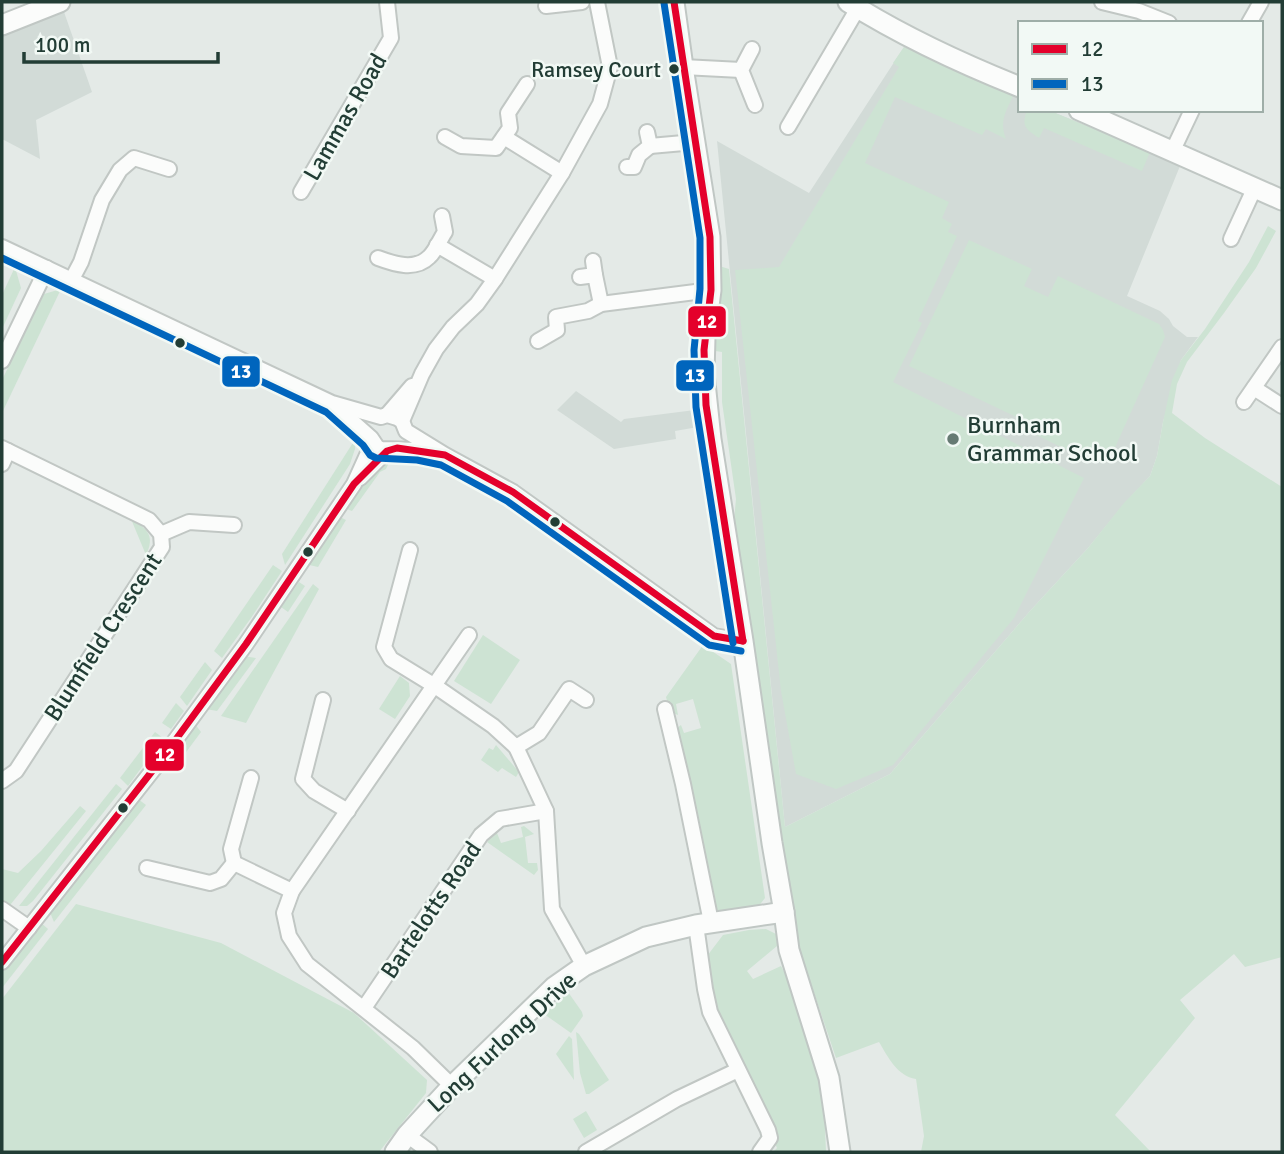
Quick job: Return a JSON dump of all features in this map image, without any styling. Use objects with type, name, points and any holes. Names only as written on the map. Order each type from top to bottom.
[{"type":"street","points":[[2,25],[60,2]]},
{"type":"street","name":"Lammas Road","points":[[301,192],[391,38],[387,2]]},
{"type":"street","points":[[545,6],[582,2]]},
{"type":"street","points":[[354,484],[404,441],[404,426],[422,374],[436,349],[453,327],[477,304],[495,279],[562,173],[600,104],[610,67],[597,2]]},
{"type":"street","points":[[674,2],[712,259],[704,350],[706,405],[789,950],[829,1078],[840,1152]]},
{"type":"street","points":[[1102,2],[1139,10],[1164,21]]},
{"type":"street","points":[[1250,21],[1261,2]]},
{"type":"street","points":[[788,127],[853,5],[914,40],[1018,86]]},
{"type":"street","points":[[741,70],[752,49]]},
{"type":"street","points":[[683,67],[741,70]]},
{"type":"street","points":[[741,70],[755,104]]},
{"type":"street","points":[[445,137],[461,146],[496,148],[510,128],[508,113],[527,84]]},
{"type":"street","points":[[1084,112],[1282,200]]},
{"type":"street","points":[[1172,150],[1191,112]]},
{"type":"street","points":[[504,137],[562,173]]},
{"type":"street","points":[[628,167],[634,167],[648,139],[695,142]]},
{"type":"street","points":[[72,279],[81,262],[103,200],[120,170],[134,158],[169,169]]},
{"type":"street","points":[[1231,239],[1255,187]]},
{"type":"street","points":[[378,258],[398,266],[416,264],[429,258],[445,232],[442,216]]},
{"type":"street","points":[[437,245],[495,279]]},
{"type":"street","points":[[2,247],[332,403],[393,416],[445,455],[513,492],[714,636],[743,641]]},
{"type":"street","points":[[2,361],[47,268]]},
{"type":"street","points":[[580,277],[594,268],[601,304]]},
{"type":"street","points":[[538,341],[556,330],[556,317],[588,311],[601,304],[711,290]]},
{"type":"street","points":[[1244,402],[1282,347]]},
{"type":"street","points":[[2,962],[160,761],[246,644],[354,484],[372,440],[372,426],[422,374]]},
{"type":"street","points":[[1254,388],[1282,406]]},
{"type":"street","points":[[332,403],[377,447],[445,455]]},
{"type":"street","name":"Blumfield Crescent","points":[[2,781],[16,771],[162,547],[161,534],[149,520],[4,454]]},
{"type":"street","points":[[161,534],[189,522],[234,525]]},
{"type":"street","points":[[410,550],[384,647],[391,659],[493,726],[516,747],[545,811],[552,909],[584,966]]},
{"type":"street","points":[[452,1086],[413,1048],[307,964],[289,936],[284,914],[292,891],[469,635]]},
{"type":"street","points":[[516,747],[539,733],[569,689],[586,700]]},
{"type":"street","points":[[323,700],[303,779],[314,791],[348,811]]},
{"type":"street","points":[[665,709],[683,784],[704,924],[705,989],[710,1012],[771,1138],[761,1152]]},
{"type":"street","points":[[148,868],[210,883],[222,879],[234,863],[231,849],[251,778]]},
{"type":"street","name":"Bartelotts Road","points":[[364,1008],[481,835],[500,819],[545,811]]},
{"type":"street","points":[[234,863],[292,891]]},
{"type":"street","points":[[2,909],[29,928]]},
{"type":"street","name":"Long Furlong Drive","points":[[396,1152],[407,1135],[452,1086],[554,987],[584,966],[646,937],[704,924],[784,912]]},
{"type":"street","points":[[586,1152],[677,1099],[738,1070]]},
{"type":"street","points":[[407,1135],[430,1152]]},
{"type":"shaded area","points":[[64,12],[92,92],[36,120],[40,159],[2,139],[2,36]]},
{"type":"shaded area","name":"Burnham Grammar School","points":[[904,47],[1018,98],[1018,112],[1053,112],[1180,166],[1127,296],[1160,311],[1187,337],[1198,337],[1181,360],[1150,476],[890,774],[785,827],[717,141],[809,193]]},
{"type":"shaded area","points":[[576,391],[621,422],[624,419],[695,410],[698,427],[675,431],[676,439],[614,449],[557,410]]},
{"type":"green space","points":[[904,47],[1013,96],[1003,122],[1006,139],[986,129],[982,135],[895,97],[865,163],[949,202],[942,218],[952,224],[948,232],[957,236],[918,321],[922,323],[893,382],[1084,478],[1014,618],[893,765],[836,789],[796,774],[781,691],[735,270],[779,267],[899,67],[893,63]]},
{"type":"green space","points":[[1027,112],[1053,112],[1150,152],[1142,171],[1044,128],[1039,138],[1026,127]]},
{"type":"green space","points":[[1268,226],[1276,231],[1256,268],[1187,362],[1177,384],[1172,413],[1205,438],[1282,487],[1282,957],[1245,967],[1234,954],[1180,1000],[1195,1018],[1115,1115],[1151,1152],[921,1152],[924,1136],[916,1079],[898,1070],[879,1042],[836,1058],[802,957],[784,884],[732,542],[736,499],[722,402],[722,352],[709,350],[716,265],[729,269],[785,827],[890,774],[1150,476],[1157,456],[1172,380],[1181,360],[1249,262]]},
{"type":"green space","points":[[969,240],[1032,269],[1024,286],[1048,297],[1058,276],[1159,324],[1163,330],[1165,337],[1112,454],[1105,459],[1092,462],[1028,431],[1031,424],[909,366]]},
{"type":"green space","points":[[15,267],[21,288],[2,329],[2,295]]},
{"type":"green space","points":[[61,289],[2,413],[2,380],[44,294]]},
{"type":"green space","points":[[356,438],[350,464],[285,565],[282,554]]},
{"type":"green space","points":[[392,456],[386,469],[380,472],[352,511],[341,507],[357,483]]},
{"type":"green space","points":[[338,516],[346,520],[318,567],[305,564]]},
{"type":"green space","points":[[131,519],[142,526],[150,538],[146,555]]},
{"type":"green space","points":[[273,565],[282,571],[222,658],[214,651]]},
{"type":"green space","points":[[299,582],[305,586],[288,612],[281,607]]},
{"type":"green space","points":[[313,584],[319,589],[246,723],[221,716]]},
{"type":"green space","points":[[483,635],[520,660],[491,704],[454,681]]},
{"type":"green space","points":[[703,645],[731,664],[765,898],[754,912],[722,915],[712,906],[673,731],[681,725],[684,733],[701,728],[693,699],[676,704],[678,715],[670,712],[666,697]]},
{"type":"green space","points":[[243,656],[256,658],[217,711],[206,709]]},
{"type":"green space","points":[[205,662],[212,670],[187,706],[180,697]]},
{"type":"green space","points":[[400,676],[409,683],[410,696],[395,719],[379,709]]},
{"type":"green space","points":[[176,703],[184,711],[171,729],[162,723]]},
{"type":"green space","points":[[195,724],[201,732],[181,759],[172,753]]},
{"type":"green space","points":[[155,732],[163,738],[128,786],[120,778]]},
{"type":"green space","points":[[496,745],[519,772],[516,777],[502,768],[498,772],[481,760],[489,748],[493,750]]},
{"type":"green space","points":[[116,784],[122,789],[33,901],[27,906],[19,906]]},
{"type":"green space","points":[[138,799],[146,805],[54,922],[49,910]]},
{"type":"green space","points":[[80,806],[86,811],[2,915],[2,869],[18,873]]},
{"type":"green space","points":[[524,826],[534,834],[525,837],[528,863],[537,863],[538,870],[534,875],[487,842],[497,833],[501,843],[523,837],[521,827]]},
{"type":"green space","points":[[76,904],[221,943],[354,1013],[427,1080],[426,1093],[379,1152],[2,1152],[2,999]]},
{"type":"green space","points":[[40,922],[48,929],[2,988],[2,970]]},
{"type":"green space","points":[[766,929],[782,937],[783,941],[747,971],[753,979],[781,966],[787,977],[823,1078],[826,1152],[773,1152],[777,1148],[712,1007],[704,960],[723,935]]},
{"type":"green space","points":[[568,992],[583,1016],[571,1033],[544,1014]]},
{"type":"green space","points":[[576,1032],[609,1080],[589,1094],[586,1094],[580,1073]]},
{"type":"green space","points":[[569,1036],[572,1039],[574,1080],[556,1054]]},
{"type":"green space","points":[[586,1111],[597,1130],[584,1138],[573,1119]]},
{"type":"transit line","name":"12","points":[[674,2],[710,237],[711,290],[704,350],[706,405],[743,641]]},
{"type":"transit line","name":"13","points":[[664,3],[700,238],[700,289],[694,350],[696,407],[733,643]]},
{"type":"transit line","name":"13","points":[[2,258],[326,412],[376,458],[417,460],[441,465],[507,501],[709,645],[741,651]]},
{"type":"transit line","name":"12","points":[[2,962],[160,761],[246,644],[354,484],[387,451],[397,448],[445,455],[513,492],[714,636],[743,641]]},
{"type":"place","name":"Ramsey Court","points":[[674,69]]},
{"type":"place","name":"Burnham Grammar School","points":[[953,439]]}]
